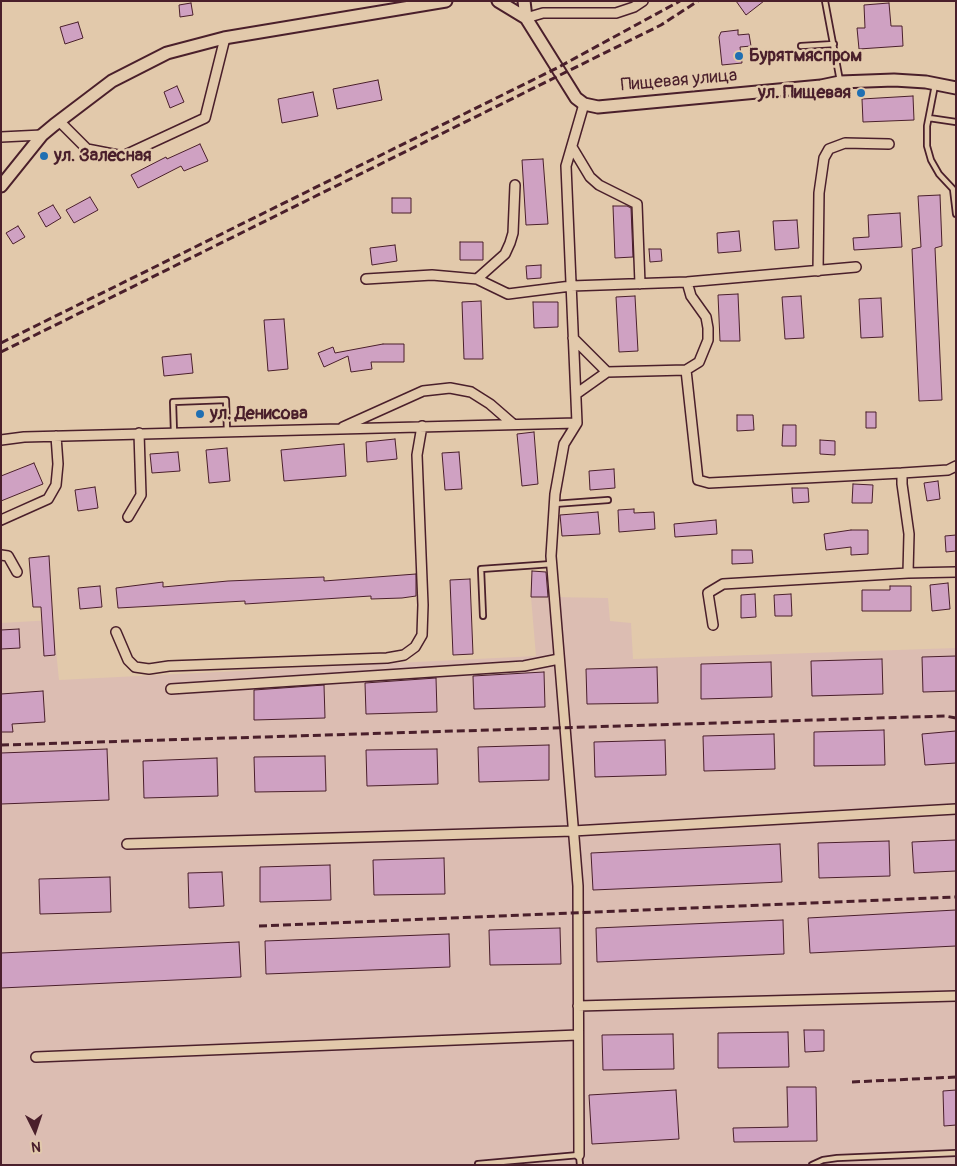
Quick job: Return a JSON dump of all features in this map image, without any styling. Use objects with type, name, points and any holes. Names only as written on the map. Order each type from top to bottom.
[{"type":"main road","points":[[1,186],[42,135],[112,80],[167,53],[225,38],[446,1]]},
{"type":"main road","points":[[498,1],[526,18]]},
{"type":"main road","points":[[524,1],[526,18],[576,98],[584,104]]},
{"type":"main road","name":"Пищевая улица","points":[[584,104],[598,106],[821,86],[840,82],[894,80],[956,88]]},
{"type":"street","points":[[526,18],[543,13],[616,13],[634,7],[643,1]]},
{"type":"street","points":[[60,121],[88,149],[123,156],[206,118],[225,38]]},
{"type":"street","points":[[579,1155],[578,886],[552,564],[554,504],[564,444],[577,423],[566,166],[584,104]]},
{"type":"street","points":[[1,137],[42,135]]},
{"type":"street","points":[[818,270],[818,193],[824,158],[829,149],[845,142],[889,144]]},
{"type":"street","points":[[572,147],[590,177],[599,185],[637,204],[640,284]]},
{"type":"street","points":[[476,279],[505,254],[510,243],[513,233],[515,185]]},
{"type":"street","points":[[366,279],[432,275],[476,279],[508,294],[571,286],[687,282],[856,267]]},
{"type":"street","points":[[576,394],[608,372],[686,370],[699,362],[708,340],[708,328],[706,317],[691,296],[687,282]]},
{"type":"street","points":[[573,338],[608,372]]},
{"type":"street","points":[[686,370],[698,480],[709,484],[948,470],[956,466]]},
{"type":"street","points":[[339,429],[423,391],[450,388],[471,392],[490,404],[513,424]]},
{"type":"street","points":[[1,440],[56,436],[577,423]]},
{"type":"street","points":[[116,632],[134,668],[149,669],[169,666],[387,658],[404,655],[415,647],[422,635],[423,605],[417,455],[422,426]]},
{"type":"street","points":[[128,517],[141,495],[139,434]]},
{"type":"street","points":[[1,520],[48,499],[56,485],[58,464],[56,436]]},
{"type":"street","points":[[902,473],[909,534],[908,573]]},
{"type":"street","points":[[1,555],[8,556],[17,572]]},
{"type":"street","points":[[713,625],[708,592],[724,584],[956,572]]},
{"type":"street","points":[[171,689],[524,666],[560,659]]},
{"type":"street","points":[[127,844],[573,831],[956,809]]},
{"type":"street","points":[[578,1006],[956,996]]},
{"type":"street","points":[[36,1057],[578,1035]]},
{"type":"lane","points":[[825,1],[840,82]]},
{"type":"lane","points":[[801,46],[834,44]]},
{"type":"lane","points":[[936,84],[929,118],[927,146],[931,160],[939,174],[952,189],[956,214]]},
{"type":"lane","points":[[929,118],[956,122]]},
{"type":"lane","points":[[174,433],[173,402],[226,400],[228,431]]},
{"type":"lane","points":[[554,504],[608,500]]},
{"type":"lane","points":[[483,616],[480,569],[552,564]]},
{"type":"lane","points":[[812,1165],[822,1160],[837,1158],[956,1153]]},
{"type":"lane","points":[[478,1164],[579,1155],[580,1165]]},
{"type":"shaded area","points":[[532,571],[551,572],[551,597],[608,598],[610,621],[631,623],[633,659],[956,648],[956,1165],[1,1165],[1,623],[53,620],[59,680],[536,656],[531,597]]},
{"type":"building","points":[[736,1],[764,1],[746,15]]},
{"type":"building","points":[[191,3],[193,15],[180,17],[179,5]]},
{"type":"building","points":[[889,3],[891,26],[902,26],[903,46],[859,49],[857,28],[865,28],[864,5]]},
{"type":"building","points":[[78,22],[83,38],[65,44],[60,27]]},
{"type":"building","points":[[738,30],[738,35],[749,34],[751,46],[740,47],[742,63],[722,65],[719,37],[721,32]]},
{"type":"building","points":[[378,80],[382,100],[337,109],[333,89]]},
{"type":"building","points":[[177,86],[184,102],[170,108],[164,92]]},
{"type":"building","points":[[313,92],[318,116],[282,123],[278,99]]},
{"type":"building","points":[[913,96],[914,120],[863,122],[862,99]]},
{"type":"building","points":[[200,144],[208,161],[184,171],[181,166],[138,188],[131,175],[166,157],[167,159]]},
{"type":"building","points":[[543,159],[548,224],[526,225],[522,160]]},
{"type":"building","points":[[940,195],[942,246],[935,248],[942,400],[919,401],[912,249],[921,247],[918,196]]},
{"type":"building","points":[[90,197],[98,210],[74,223],[66,210]]},
{"type":"building","points":[[392,198],[411,198],[411,213],[392,213]]},
{"type":"building","points":[[53,205],[61,218],[46,227],[38,213]]},
{"type":"building","points":[[613,206],[627,206],[631,208],[633,257],[615,258]]},
{"type":"building","points":[[900,213],[902,247],[854,250],[853,238],[869,237],[868,215]]},
{"type":"building","points":[[797,220],[799,248],[775,250],[773,221]]},
{"type":"building","points":[[18,226],[25,237],[13,244],[6,233]]},
{"type":"building","points":[[739,231],[741,251],[718,253],[717,233]]},
{"type":"building","points":[[460,242],[483,242],[483,260],[460,260]]},
{"type":"building","points":[[395,245],[397,261],[372,265],[370,248]]},
{"type":"building","points":[[649,249],[661,249],[662,261],[650,262]]},
{"type":"building","points":[[541,265],[541,278],[527,279],[526,266]]},
{"type":"building","points":[[738,294],[740,341],[720,341],[718,295]]},
{"type":"building","points":[[635,296],[638,351],[619,352],[616,297]]},
{"type":"building","points":[[801,296],[804,338],[785,339],[782,297]]},
{"type":"building","points":[[881,298],[883,337],[861,338],[859,299]]},
{"type":"building","points":[[481,301],[483,359],[464,359],[462,302]]},
{"type":"building","points":[[533,302],[558,302],[558,327],[534,328]]},
{"type":"building","points":[[284,319],[288,369],[268,371],[264,320]]},
{"type":"building","points":[[383,344],[404,344],[404,362],[371,362],[372,369],[351,372],[348,356],[324,367],[318,353],[333,347],[335,353]]},
{"type":"building","points":[[191,354],[193,373],[164,376],[162,357]]},
{"type":"building","points":[[866,412],[876,412],[876,428],[866,428]]},
{"type":"building","points":[[737,415],[753,415],[754,430],[737,431]]},
{"type":"building","points":[[783,425],[796,425],[796,446],[782,446]]},
{"type":"building","points":[[534,432],[538,484],[522,486],[517,434]]},
{"type":"building","points":[[395,439],[397,459],[367,462],[366,442]]},
{"type":"building","points":[[820,440],[835,441],[835,455],[820,454]]},
{"type":"building","points":[[344,444],[346,476],[284,481],[281,450]]},
{"type":"building","points":[[227,448],[230,481],[209,483],[206,450]]},
{"type":"building","points":[[178,452],[180,471],[152,473],[150,454]]},
{"type":"building","points":[[459,452],[462,489],[445,490],[442,453]]},
{"type":"building","points":[[34,463],[43,484],[1,501],[1,476]]},
{"type":"building","points":[[614,469],[615,488],[590,490],[589,471]]},
{"type":"building","points":[[938,481],[940,499],[927,501],[924,483]]},
{"type":"building","points":[[853,484],[873,485],[872,503],[852,503]]},
{"type":"building","points":[[95,487],[98,508],[78,511],[75,490]]},
{"type":"building","points":[[792,488],[808,488],[809,502],[793,503]]},
{"type":"building","points":[[634,509],[634,513],[654,512],[655,529],[619,532],[618,510]]},
{"type":"building","points":[[598,512],[600,534],[562,536],[560,515]]},
{"type":"building","points":[[716,520],[717,534],[675,537],[674,524]]},
{"type":"building","points":[[851,530],[868,530],[868,554],[851,555],[851,547],[826,550],[824,534]]},
{"type":"building","points":[[956,535],[956,551],[946,552],[945,536]]},
{"type":"building","points":[[732,550],[752,550],[753,563],[732,564]]},
{"type":"building","points":[[49,556],[55,655],[44,656],[41,607],[33,607],[29,558]]},
{"type":"building","points":[[532,571],[546,572],[548,597],[531,597]]},
{"type":"building","points":[[416,574],[416,596],[402,598],[371,599],[371,596],[245,604],[245,601],[118,608],[116,588],[163,582],[163,587],[228,581],[324,577],[324,581]]},
{"type":"building","points":[[470,579],[473,654],[453,655],[450,580]]},
{"type":"building","points":[[948,583],[950,609],[932,611],[930,585]]},
{"type":"building","points":[[100,586],[102,607],[80,609],[78,588]]},
{"type":"building","points":[[890,586],[911,586],[911,611],[862,611],[862,590],[890,590]]},
{"type":"building","points":[[755,594],[756,617],[741,618],[741,595]]},
{"type":"building","points":[[791,594],[792,616],[775,616],[774,595]]},
{"type":"building","points":[[19,629],[20,648],[1,649],[1,630]]},
{"type":"building","points":[[956,656],[956,691],[923,692],[922,657]]},
{"type":"building","points":[[882,659],[883,694],[812,696],[811,661]]},
{"type":"building","points":[[771,662],[772,697],[701,699],[701,664]]},
{"type":"building","points":[[657,667],[658,703],[587,704],[586,669]]},
{"type":"building","points":[[544,672],[545,707],[474,709],[473,676]]},
{"type":"building","points":[[436,678],[437,712],[366,714],[365,683]]},
{"type":"building","points":[[324,685],[325,718],[254,720],[254,690]]},
{"type":"building","points":[[43,691],[45,722],[12,724],[13,732],[1,732],[1,694]]},
{"type":"building","points":[[884,730],[885,765],[814,766],[814,732]]},
{"type":"building","points":[[956,731],[956,763],[925,765],[922,734]]},
{"type":"building","points":[[774,734],[775,769],[704,771],[703,736]]},
{"type":"building","points":[[665,740],[666,775],[595,777],[594,742]]},
{"type":"building","points":[[549,745],[549,780],[479,782],[478,747]]},
{"type":"building","points":[[107,749],[109,800],[1,804],[1,753]]},
{"type":"building","points":[[437,749],[438,784],[367,786],[366,750]]},
{"type":"building","points":[[325,756],[326,791],[255,792],[254,757]]},
{"type":"building","points":[[217,758],[218,796],[144,798],[143,761]]},
{"type":"building","points":[[956,840],[956,871],[914,873],[912,842]]},
{"type":"building","points":[[889,841],[890,876],[819,878],[818,843]]},
{"type":"building","points":[[780,844],[782,882],[593,890],[591,853]]},
{"type":"building","points":[[444,858],[445,894],[374,895],[373,860]]},
{"type":"building","points":[[330,865],[331,900],[260,902],[260,867]]},
{"type":"building","points":[[222,872],[224,906],[189,908],[188,873]]},
{"type":"building","points":[[110,877],[111,912],[40,914],[39,879]]},
{"type":"building","points":[[956,910],[956,946],[810,953],[808,918]]},
{"type":"building","points":[[783,920],[784,954],[597,962],[596,928]]},
{"type":"building","points":[[560,928],[561,964],[490,965],[489,930]]},
{"type":"building","points":[[449,934],[450,967],[266,974],[265,941]]},
{"type":"building","points":[[239,942],[241,977],[1,988],[1,953]]},
{"type":"building","points":[[804,1030],[824,1030],[824,1051],[805,1052]]},
{"type":"building","points":[[788,1032],[789,1067],[718,1068],[718,1033]]},
{"type":"building","points":[[673,1034],[674,1069],[603,1070],[602,1035]]},
{"type":"building","points":[[787,1087],[816,1087],[817,1141],[734,1142],[733,1128],[788,1127]]},
{"type":"building","points":[[676,1090],[679,1139],[592,1144],[589,1095]]},
{"type":"building","points":[[956,1090],[956,1125],[944,1126],[943,1091]]},
{"type":"railway","points":[[1,343],[557,68],[680,1]]},
{"type":"railway","points":[[1,352],[661,25],[698,1]]},
{"type":"railway","points":[[1,745],[945,716],[956,718]]},
{"type":"railway","points":[[259,926],[956,897]]},
{"type":"railway","points":[[852,1082],[956,1077]]},
{"type":"place","name":"Бурятмяспром","points":[[739,56]]},
{"type":"place","name":"ул. Пищевая","points":[[861,93]]},
{"type":"place","name":"ул. Залесная","points":[[44,156]]},
{"type":"place","name":"ул. Денисова","points":[[200,414]]}]
